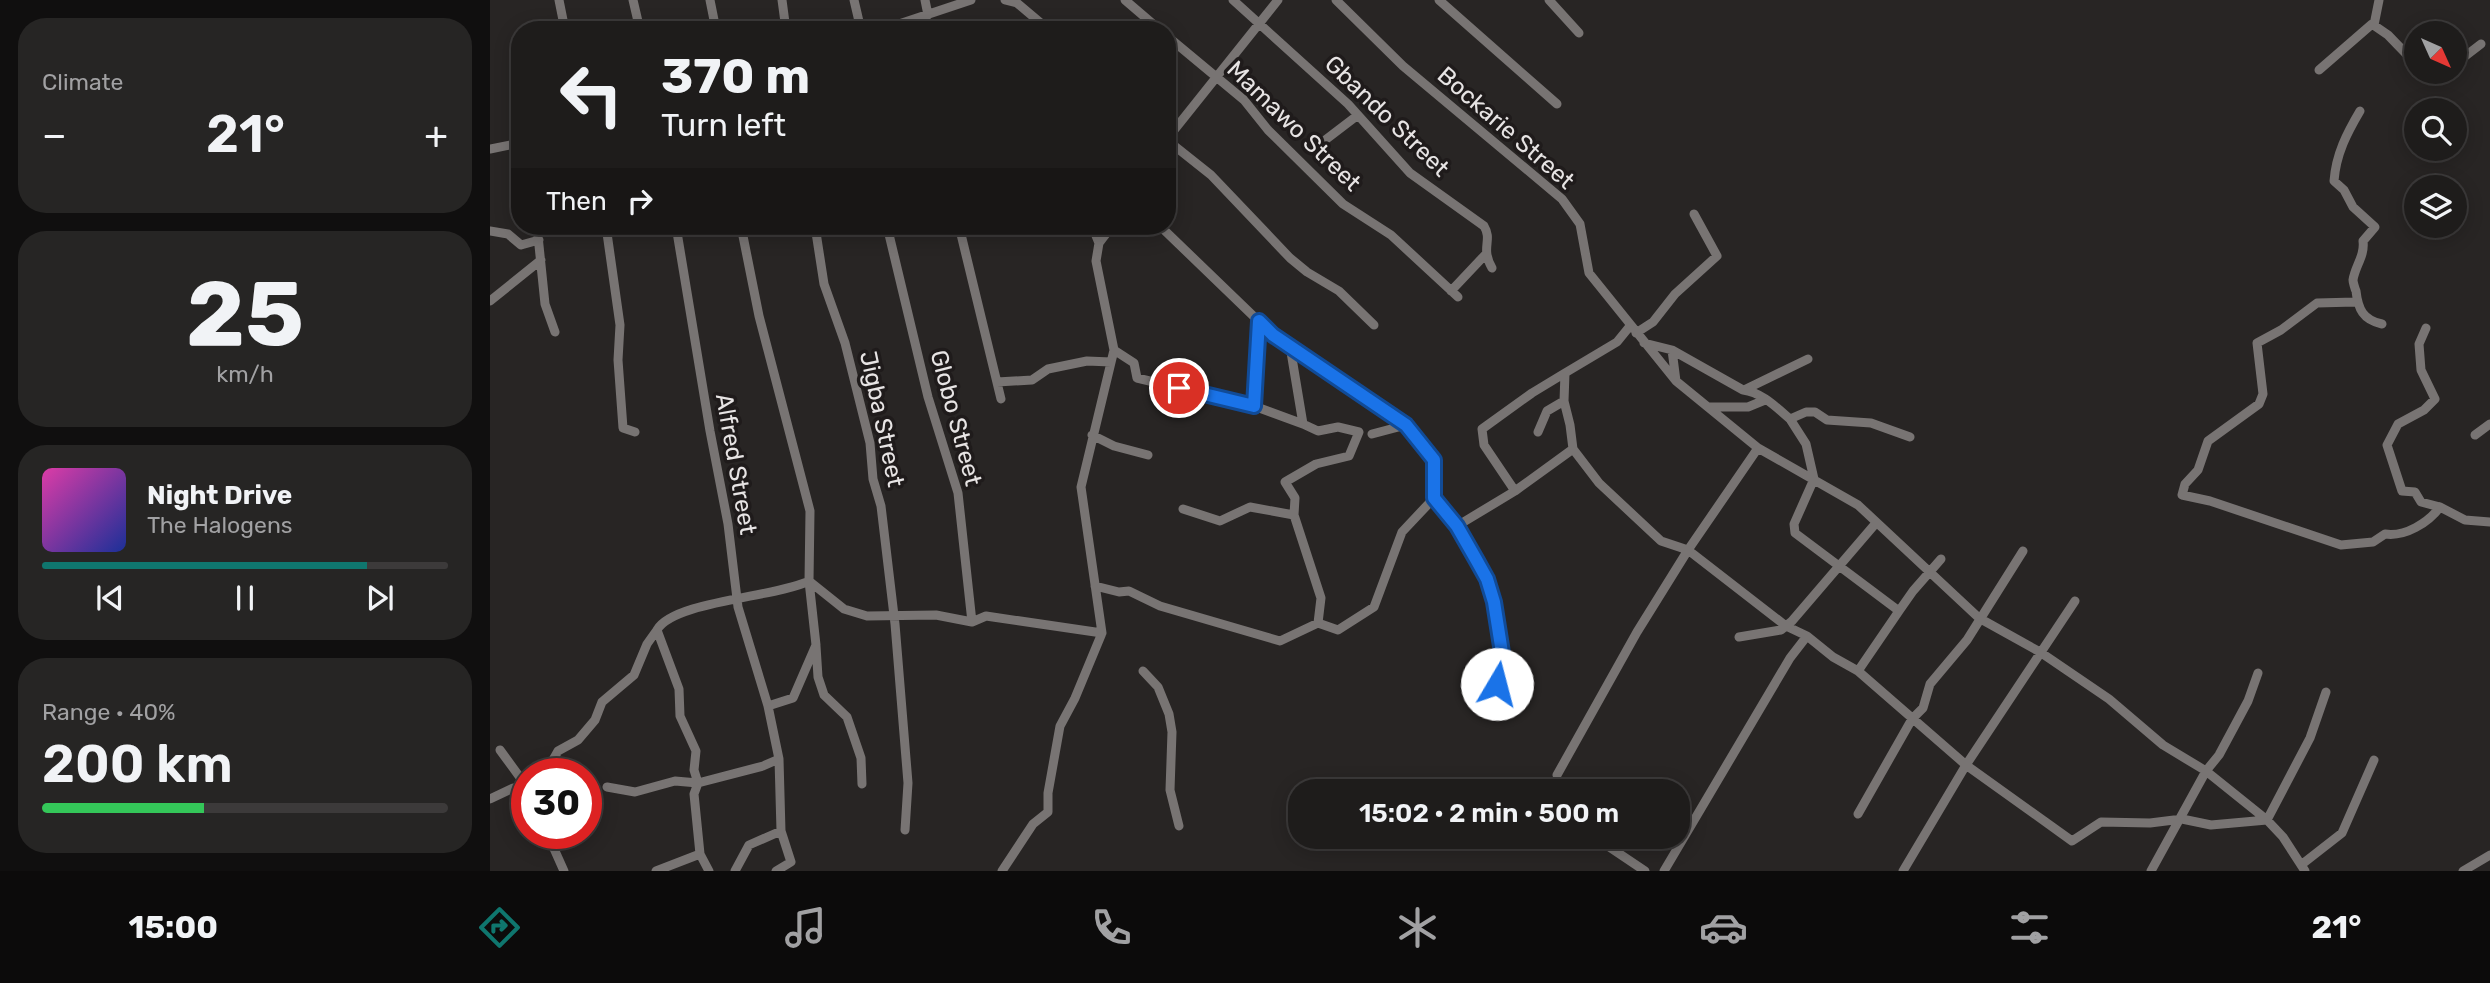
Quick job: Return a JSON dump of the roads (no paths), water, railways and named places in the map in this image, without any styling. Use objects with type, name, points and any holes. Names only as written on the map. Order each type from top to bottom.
[{"type":"street","points":[[559,0],[563,21]]},
{"type":"street","points":[[633,0],[638,21]]},
{"type":"street","points":[[710,0],[714,21]]},
{"type":"street","points":[[782,0],[785,21]]},
{"type":"street","points":[[854,0],[859,21]]},
{"type":"street","points":[[925,0],[928,15]]},
{"type":"street","points":[[909,21],[971,0]]},
{"type":"street","points":[[1004,0],[1017,3],[1038,21]]},
{"type":"street","points":[[1125,0],[1150,21]]},
{"type":"street","name":"Gbando Street","points":[[1233,0],[1358,116],[1410,173],[1485,226],[1488,233],[1485,256],[1492,268]]},
{"type":"street","points":[[1176,125],[1278,0]]},
{"type":"street","name":"Bockarie Street","points":[[1336,0],[1403,66],[1562,199],[1580,224],[1589,273],[1676,381],[1758,448],[1858,505],[1979,618],[2040,652],[2109,699],[2163,745],[2206,771],[2267,820],[2283,837],[2303,868]]},
{"type":"street","points":[[1439,0],[1557,104]]},
{"type":"street","points":[[1549,0],[1579,33]]},
{"type":"street","points":[[2319,70],[2374,25],[2379,0]]},
{"type":"street","points":[[2374,25],[2404,52]]},
{"type":"street","name":"Mamawo Street","points":[[1176,43],[1244,100],[1268,130],[1343,204],[1391,234],[1455,294],[1485,256]]},
{"type":"street","points":[[2468,54],[2481,44]]},
{"type":"street","points":[[2360,111],[2346,141],[2339,147],[2334,181],[2344,190],[2353,207],[2375,227],[2363,241],[2364,250],[2353,281],[2356,302],[2371,322],[2382,324]]},
{"type":"street","points":[[1316,147],[1358,116]]},
{"type":"street","points":[[1176,142],[1290,258],[1307,272],[1339,291],[1374,325]]},
{"type":"street","points":[[490,149],[511,145]]},
{"type":"street","points":[[1515,491],[1484,445],[1482,429],[1532,393],[1617,342],[1633,329],[1653,322],[1675,294],[1717,256],[1694,214]]},
{"type":"street","points":[[490,230],[508,234],[521,245],[539,240]]},
{"type":"street","points":[[538,235],[545,304],[555,332]]},
{"type":"street","points":[[607,235],[620,325],[618,360],[623,428],[635,432]]},
{"type":"street","name":"Alfred Street","points":[[677,235],[728,524],[737,598],[768,706],[779,759],[780,831],[793,866]]},
{"type":"street","points":[[743,235],[759,316],[810,511],[809,581],[818,677],[824,695],[847,717],[861,758],[862,784]]},
{"type":"street","name":"Jigba Street","points":[[816,235],[824,284],[845,343],[870,443],[873,479],[881,506],[895,621],[908,783],[905,831]]},
{"type":"street","name":"Globo Street","points":[[889,235],[928,397],[958,493],[972,622]]},
{"type":"street","points":[[961,235],[1001,399]]},
{"type":"street","points":[[1096,235],[1099,243]]},
{"type":"street","points":[[1002,871],[1033,824],[1048,812],[1048,793],[1060,726],[1075,698],[1102,633],[1081,487],[1114,350],[1096,261],[1099,243],[1105,235]]},
{"type":"street","points":[[1169,235],[1259,321],[1290,346],[1406,425],[1434,460],[1434,498],[1457,526],[1487,579],[1494,602],[1503,659],[1497,684]]},
{"type":"street","points":[[490,301],[541,260]]},
{"type":"street","points":[[2356,302],[2317,303],[2281,330],[2257,343],[2263,394],[2259,404],[2208,441],[2199,470],[2185,484],[2182,495],[2341,545],[2373,542],[2385,534],[2396,535],[2409,531],[2433,516],[2440,508]]},
{"type":"street","points":[[1254,406],[1259,321]]},
{"type":"street","points":[[2426,328],[2419,344],[2421,370],[2435,399],[2424,410],[2398,424],[2387,445],[2402,491],[2415,492],[2421,502],[2465,520],[2490,522]]},
{"type":"street","points":[[1644,343],[1672,350],[1742,390],[1751,391],[1790,419],[1806,444],[1814,479],[1794,524],[1795,533],[1899,611]]},
{"type":"street","points":[[1290,346],[1303,424]]},
{"type":"street","points":[[1114,350],[1134,363],[1137,378],[1254,406],[1318,431],[1338,427],[1359,432],[1349,456],[1316,464],[1285,482],[1295,498],[1294,515],[1321,598],[1318,623]]},
{"type":"street","points":[[1672,350],[1676,381]]},
{"type":"street","points":[[1742,390],[1808,359]]},
{"type":"street","points":[[997,382],[1032,380],[1048,369],[1087,361],[1111,362]]},
{"type":"street","points":[[1565,373],[1564,401],[1573,449],[1600,483],[1661,541],[1688,550],[1786,626],[1807,636],[1833,657],[1858,671],[1966,765],[2073,841],[2101,822],[2150,823],[2182,819],[2211,825],[2267,820],[2310,738],[2326,692]]},
{"type":"street","points":[[1707,407],[1748,407],[1765,400]]},
{"type":"street","points":[[1538,432],[1547,411],[1564,401]]},
{"type":"street","points":[[1790,419],[1806,412],[1815,412],[1827,420],[1871,423],[1910,437]]},
{"type":"street","points":[[2475,435],[2490,424]]},
{"type":"street","points":[[1372,434],[1406,425]]},
{"type":"street","points":[[1093,435],[1114,446],[1148,455]]},
{"type":"street","points":[[1557,775],[1637,632],[1688,550],[1758,448]]},
{"type":"street","points":[[1457,526],[1515,491],[1573,449]]},
{"type":"street","points":[[1096,586],[1119,592],[1129,591],[1160,606],[1280,641],[1318,623],[1338,630],[1374,607],[1402,532],[1434,498]]},
{"type":"street","points":[[1183,509],[1220,521],[1250,507],[1294,515]]},
{"type":"street","points":[[1739,637],[1786,626],[1876,523]]},
{"type":"street","points":[[1858,814],[1912,719],[1923,708],[1930,684],[1967,640],[2023,551]]},
{"type":"street","points":[[1858,671],[1899,611],[1941,559]]},
{"type":"street","points":[[554,758],[558,751],[578,740],[595,720],[602,702],[634,675],[647,644],[660,624],[675,615],[737,598],[793,589],[809,581]]},
{"type":"street","points":[[809,581],[844,609],[895,621],[936,615],[972,622],[986,615],[1102,633]]},
{"type":"street","points":[[1903,871],[1966,765],[2075,601]]},
{"type":"street","points":[[657,630],[679,689],[680,716],[696,751],[694,770],[698,783],[694,794],[700,854],[709,871]]},
{"type":"street","points":[[1664,871],[1790,658],[1807,636]]},
{"type":"street","points":[[768,706],[793,698],[816,645]]},
{"type":"street","points":[[1143,671],[1158,687],[1170,713],[1170,790],[1179,826]]},
{"type":"street","points":[[2151,871],[2182,819],[2206,771],[2219,755],[2248,701],[2258,673]]},
{"type":"street","points":[[500,750],[511,765]]},
{"type":"street","points":[[607,787],[635,792],[675,781],[698,783],[763,766],[779,759]]},
{"type":"street","points":[[2303,868],[2342,833],[2374,760]]},
{"type":"street","points":[[490,799],[511,789]]},
{"type":"street","points":[[735,871],[749,845],[780,831]]},
{"type":"street","points":[[554,849],[564,871]]},
{"type":"street","points":[[1612,849],[1645,871]]},
{"type":"street","points":[[656,871],[700,854]]},
{"type":"street","points":[[2463,871],[2490,855]]},
{"type":"street","points":[[776,871],[793,866]]}]
